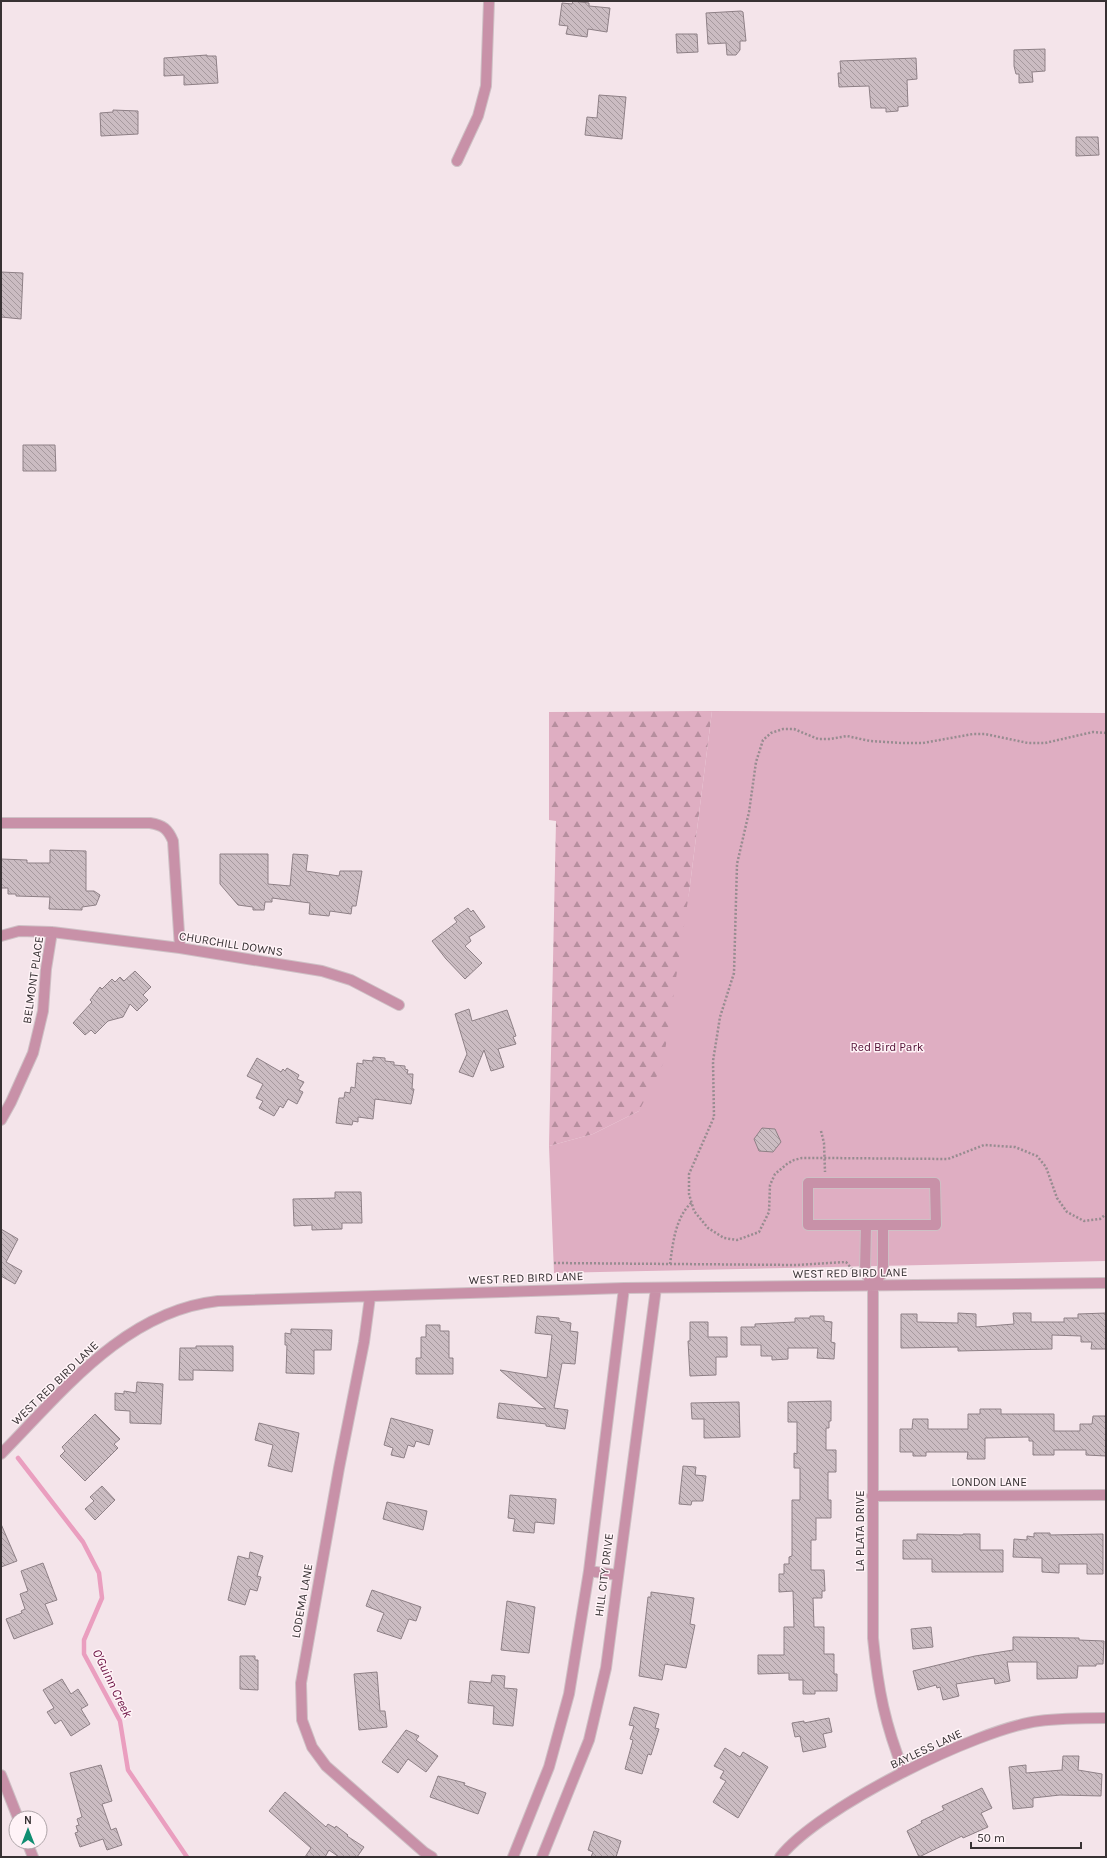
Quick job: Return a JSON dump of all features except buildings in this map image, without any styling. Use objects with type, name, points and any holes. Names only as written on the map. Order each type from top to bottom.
[{"type":"street","points":[[457,161],[478,116],[486,86],[489,1]]},
{"type":"street","points":[[1,824],[150,823],[159,824],[165,828],[173,841],[180,948]]},
{"type":"street","name":"CHURCHILL DOWNS","points":[[1,936],[19,931],[52,932],[180,948],[322,971],[351,980],[399,1005]]},
{"type":"street","name":"BELMONT PLACE","points":[[1,1120],[34,1053],[43,1011],[46,969],[52,932]]},
{"type":"street","points":[[808,1183],[935,1183],[936,1225],[866,1225],[808,1225],[808,1183]]},
{"type":"street","points":[[866,1225],[865,1272],[874,1285],[883,1272],[883,1225]]},
{"type":"street","name":"WEST RED BIRD LANE","points":[[1,1454],[93,1360],[122,1338],[151,1322],[180,1309],[200,1303],[218,1301],[624,1288],[1106,1283]]},
{"type":"street","name":"LA PLATA DRIVE","points":[[874,1285],[872,1496],[874,1638],[877,1679],[885,1717],[904,1772]]},
{"type":"street","name":"HILL CITY DRIVE","points":[[513,1857],[549,1767],[569,1694],[589,1572],[624,1288]]},
{"type":"street","name":"HILL CITY DRIVE","points":[[542,1857],[589,1740],[606,1668],[617,1575],[645,1380],[656,1288]]},
{"type":"street","name":"LODEMA LANE","points":[[370,1297],[364,1342],[339,1468],[301,1683],[302,1720],[312,1747],[326,1766],[424,1852],[432,1857]]},
{"type":"street","name":"LONDON LANE","points":[[872,1496],[1106,1495]]},
{"type":"street","points":[[589,1572],[617,1575]]},
{"type":"street","name":"BAYLESS LANE","points":[[780,1857],[787,1847],[810,1828],[847,1804],[904,1772],[958,1747],[1000,1731],[1039,1721],[1106,1718]]},
{"type":"street","points":[[1,1775],[15,1810]]},
{"type":"path","points":[[1106,733],[1093,732],[1045,743],[1028,743],[985,734],[973,734],[923,743],[901,743],[870,741],[847,736],[830,739],[818,739],[794,729],[783,729],[771,733],[763,740],[756,762],[749,812],[738,864],[734,973],[720,1017],[713,1061],[714,1117],[689,1174],[689,1194],[694,1211],[708,1228],[724,1238],[738,1240],[759,1232],[766,1222],[769,1212],[770,1185],[775,1174],[794,1160],[802,1158],[948,1159],[984,1145],[1016,1147],[1037,1156],[1046,1167],[1057,1198],[1067,1212],[1084,1221],[1100,1219],[1106,1214]]},
{"type":"path","points":[[821,1131],[825,1158]]},
{"type":"path","points":[[670,1264],[674,1236],[686,1207],[692,1202]]},
{"type":"path","points":[[554,1263],[796,1265],[846,1262],[855,1271]]},
{"type":"green space","name":"Red Bird Park","points":[[712,711],[1106,713],[1106,1261],[554,1273],[549,1146],[593,1134],[639,1111],[689,893]]},
{"type":"green space","points":[[712,711],[689,893],[663,1064],[639,1111],[593,1134],[549,1146],[556,821],[549,820],[549,712]]},
{"type":"waterway","name":"O'Guinn Creek","points":[[18,1458],[83,1542],[99,1573],[102,1598],[84,1640],[84,1654],[120,1721],[128,1770],[187,1857]]}]
